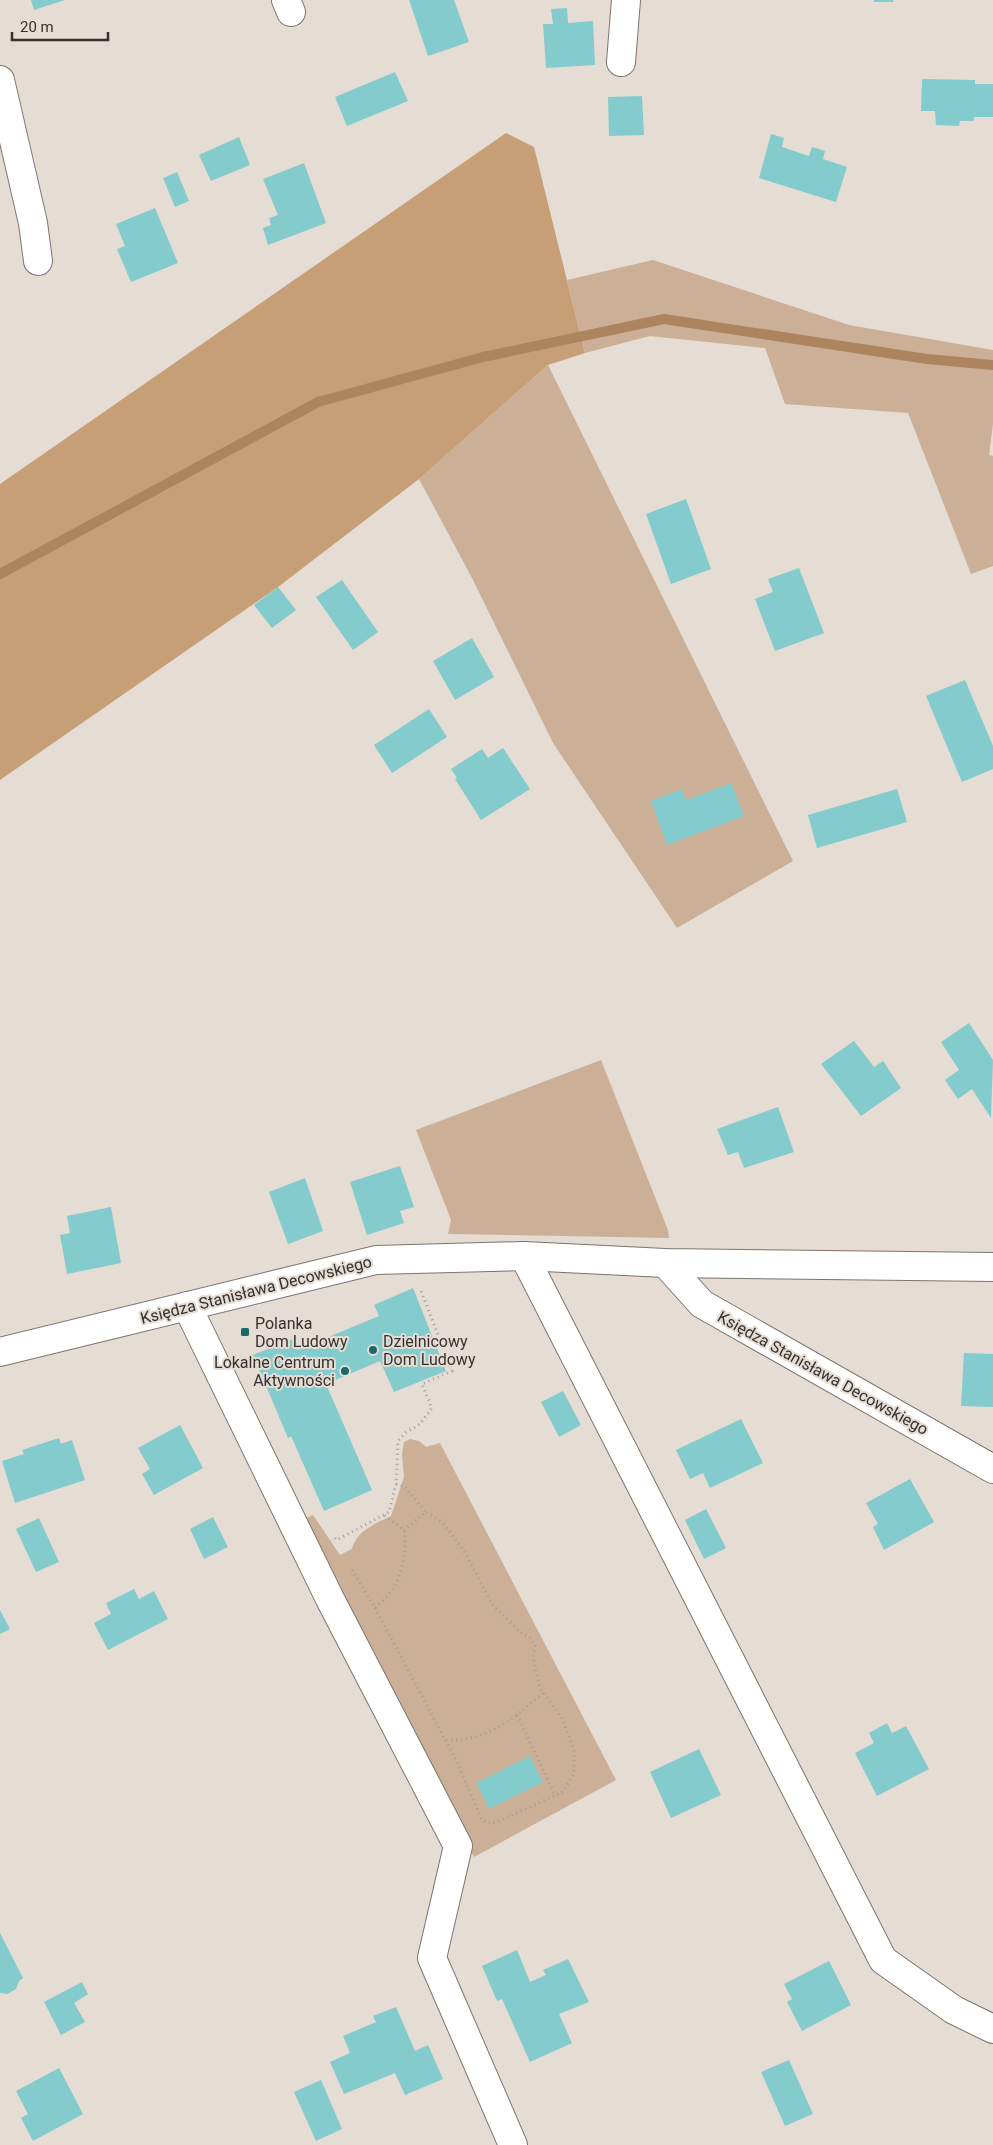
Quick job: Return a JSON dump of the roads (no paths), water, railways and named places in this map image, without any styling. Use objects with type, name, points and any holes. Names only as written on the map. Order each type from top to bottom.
[{"type":"street","points":[[621,62],[626,0]]},
{"type":"street","points":[[0,80],[33,223],[38,262]]},
{"type":"street","points":[[524,1256],[883,1960],[954,2010],[993,2029]]},
{"type":"street","name":"Księdza Stanisława Decowskiego","points":[[0,1352],[376,1260],[524,1256],[665,1263],[993,1267]]},
{"type":"street","name":"Księdza Stanisława Decowskiego","points":[[665,1263],[702,1304],[993,1469]]},
{"type":"street","points":[[187,1306],[330,1599],[458,1846],[432,1958],[513,2145]]},
{"type":"waterway","points":[[0,574],[318,402],[483,357],[664,319],[927,359],[993,365]]},
{"type":"place","name":"Polanka Dom Ludowy","points":[[245,1332]]},
{"type":"place","name":"Dzielnicowy Dom Ludowy","points":[[373,1350]]},
{"type":"place","name":"Lokalne Centrum Aktywności","points":[[345,1371]]}]
